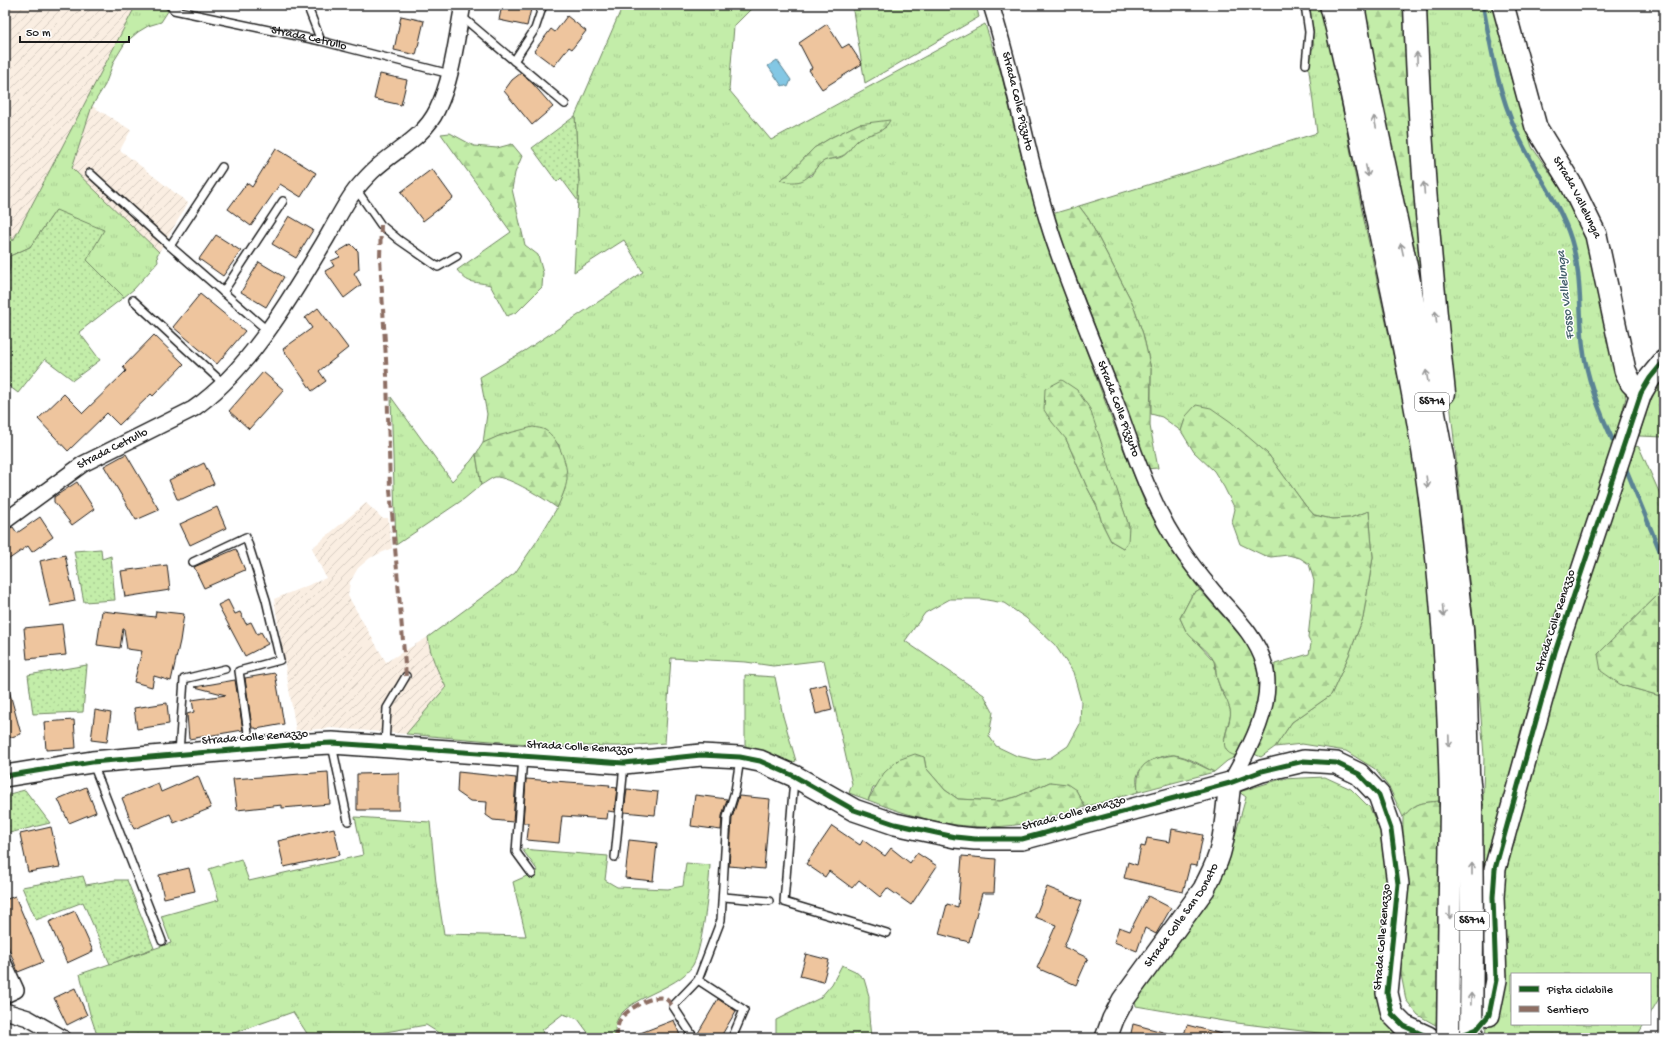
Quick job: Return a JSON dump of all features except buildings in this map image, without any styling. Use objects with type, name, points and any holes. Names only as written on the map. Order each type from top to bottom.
[{"type":"highway","points":[[1331,5],[1343,50]]},
{"type":"highway","name":"SS714","points":[[1341,5],[1343,50],[1358,132],[1395,304],[1425,462],[1435,537],[1472,935],[1471,1038]]},
{"type":"highway","name":"SS714","points":[[1353,5],[1367,86],[1419,331],[1442,461],[1462,629],[1466,695],[1468,773],[1461,804],[1448,1038]]},
{"type":"highway","points":[[1415,5],[1420,132],[1426,211],[1437,332],[1470,629],[1474,693],[1475,773],[1461,804]]},
{"type":"street","name":"Strada Colle Pizzuto","points":[[991,5],[999,30],[1020,118],[1051,231],[1142,473],[1172,538],[1244,628],[1255,644],[1264,663],[1268,683],[1266,702],[1260,721],[1230,783]]},
{"type":"street","name":"Strada Vallelunga","points":[[1503,5],[1536,127],[1571,184],[1596,235],[1625,370],[1631,383],[1641,392]]},
{"type":"street","name":"Strada Cetrullo","points":[[5,521],[83,464],[193,409],[208,399],[224,384],[268,331],[308,269],[356,189],[376,168],[406,146],[429,124],[437,110],[450,74],[462,10]]},
{"type":"street","name":"Strada Colle Renazzo","points":[[1489,1016],[1496,980],[1493,897],[1495,869],[1555,652],[1641,392],[1664,361]]},
{"type":"street","name":"Strada Colle Renazzo","points":[[5,776],[92,762],[250,748],[332,743],[624,763],[701,755],[740,757],[760,761],[794,776],[854,810],[895,824],[954,837],[975,839],[1022,839],[1230,783],[1262,771],[1304,761],[1336,763],[1359,774],[1379,795],[1391,828],[1398,884],[1387,993],[1392,1014],[1404,1026],[1428,1038]]},
{"type":"street","name":"Strada Colle San Donato","points":[[1106,1038],[1113,1019],[1123,1000],[1204,889],[1214,869],[1221,850],[1230,783]]},
{"type":"street","points":[[5,966],[16,990],[5,995]]},
{"type":"street","points":[[5,1011],[28,1018],[62,1038]]},
{"type":"lane","name":"Strada Cetrullo","points":[[169,5],[174,10],[321,41],[450,74]]},
{"type":"lane","points":[[307,5],[321,41]]},
{"type":"lane","points":[[514,62],[535,29],[543,5]]},
{"type":"lane","points":[[1305,5],[1309,32],[1306,64]]},
{"type":"lane","name":"Strada Cetrullo","points":[[462,10],[514,62],[565,104]]},
{"type":"lane","points":[[170,246],[222,167]]},
{"type":"lane","points":[[90,173],[170,246],[268,331]]},
{"type":"lane","points":[[356,189],[381,225],[438,267],[457,256]]},
{"type":"lane","points":[[223,292],[283,201]]},
{"type":"lane","points":[[133,300],[224,384]]},
{"type":"lane","name":"Strada Colle Renazzo","points":[[193,562],[246,537],[266,600],[280,660],[239,671],[250,748]]},
{"type":"lane","points":[[179,754],[184,679],[225,669]]},
{"type":"lane","points":[[385,746],[387,708],[406,676]]},
{"type":"lane","points":[[332,743],[348,821]]},
{"type":"lane","name":"Strada Colle Renazzo","points":[[523,755],[516,852],[532,874]]},
{"type":"lane","points":[[694,1038],[673,1006],[698,980],[721,920],[724,897],[728,817],[735,790],[740,757]]},
{"type":"lane","points":[[92,762],[162,940]]},
{"type":"lane","name":"Strada Colle Renazzo","points":[[615,858],[624,763]]},
{"type":"lane","points":[[794,776],[784,902],[887,932]]},
{"type":"lane","points":[[724,897],[769,901]]},
{"type":"lane","points":[[698,980],[744,1010],[732,1038]]},
{"type":"shaded area","points":[[5,5],[136,5],[13,242],[5,223]]},
{"type":"shaded area","points":[[92,106],[131,130],[120,150],[188,203],[159,252],[72,169]]},
{"type":"shaded area","points":[[366,503],[382,518],[388,518],[392,548],[370,558],[358,568],[350,582],[348,596],[386,662],[428,637],[430,651],[446,687],[406,734],[331,728],[296,731],[274,599],[326,578],[312,548]]},
{"type":"green space","points":[[136,5],[172,5],[161,22],[148,26],[125,43],[114,61],[105,85],[92,106],[72,168],[159,252],[157,255],[158,262],[134,289],[124,297],[87,260],[56,210],[30,247],[10,256],[10,268],[6,281],[7,290],[5,295],[5,223],[13,241]]},
{"type":"green space","points":[[623,5],[755,5],[734,26],[729,90],[771,140],[985,24],[1001,73],[1022,159],[1045,240],[1112,420],[1144,501],[1172,552],[1200,590],[1192,595],[1180,618],[1186,631],[1214,661],[1217,679],[1221,691],[1228,701],[1231,713],[1224,740],[1237,756],[1227,761],[1214,772],[1190,759],[1179,756],[1169,755],[1157,758],[1147,763],[1139,772],[1137,777],[1138,792],[1085,807],[1076,790],[1050,782],[1016,797],[1000,801],[958,799],[945,790],[926,768],[924,757],[873,788],[868,800],[849,793],[852,784],[824,660],[773,666],[746,662],[671,658],[665,743],[623,746],[552,746],[406,734],[446,687],[434,662],[428,637],[515,573],[557,508],[565,489],[559,445],[545,430],[513,433],[483,443],[487,414],[480,377],[526,350],[643,272],[624,240],[574,272],[579,181],[575,116]],"holes":[[[859,124],[886,127],[858,140],[841,157],[823,161],[811,176],[780,180],[789,174],[814,148],[832,137]],[[1098,437],[1129,526],[1123,548],[1111,541],[1102,523],[1097,506],[1066,439]],[[950,599],[981,599],[1004,603],[1026,618],[1055,645],[1073,672],[1081,701],[1080,724],[1068,746],[1050,758],[1036,760],[1017,756],[996,746],[989,736],[993,712],[984,695],[905,641],[925,613]]]},
{"type":"green space","points":[[852,5],[976,5],[979,17],[865,83]]},
{"type":"green space","points":[[1309,5],[1325,5],[1341,101],[1362,211],[1412,442],[1423,527],[1433,630],[1441,745],[1440,801],[1419,804],[1412,808],[1403,817],[1390,789],[1375,769],[1346,751],[1302,744],[1275,747],[1292,722],[1331,695],[1349,655],[1363,618],[1373,557],[1369,511],[1350,518],[1332,519],[1314,515],[1268,454],[1249,439],[1186,416],[1181,431],[1162,417],[1151,414],[1151,369],[1143,334],[1132,302],[1088,218],[1079,206],[1317,133],[1307,55],[1314,47]]},
{"type":"green space","points":[[1364,5],[1410,5],[1425,271],[1422,300],[1373,70]]},
{"type":"green space","points":[[1418,5],[1495,5],[1510,75],[1532,147],[1570,202],[1589,238],[1626,397],[1617,433],[1521,729],[1486,875],[1481,873],[1484,756],[1474,627],[1431,224]]},
{"type":"green space","points":[[575,116],[579,181],[578,201],[561,178],[557,182],[532,148]]},
{"type":"green space","points":[[890,120],[883,129],[857,141],[844,155],[821,163],[805,179],[793,182],[780,180],[789,174],[814,148],[832,137],[859,124]]},
{"type":"green space","points":[[450,133],[474,146],[497,148],[512,144],[522,156],[515,173],[512,189],[525,245],[538,255],[543,273],[542,287],[517,312],[507,316],[490,285],[471,282],[457,270],[511,232],[441,134]]},
{"type":"green space","points":[[1079,206],[1088,218],[1132,302],[1143,334],[1151,369],[1150,426],[1158,468],[1145,469],[1103,347],[1052,214]]},
{"type":"green space","points":[[56,210],[104,230],[87,260],[124,297],[79,332],[100,360],[73,380],[45,359],[18,393],[5,383],[5,295],[7,290],[6,281],[10,268],[10,256],[30,247]]},
{"type":"green space","points":[[1664,377],[1664,437],[1639,436],[1652,398]]},
{"type":"green space","points":[[1062,380],[1077,390],[1090,409],[1129,526],[1128,542],[1123,548],[1111,541],[1102,523],[1097,506],[1066,439],[1044,410],[1045,389]]},
{"type":"green space","points":[[391,397],[452,481],[476,454],[481,485],[464,499],[396,545]]},
{"type":"green space","points":[[1196,405],[1211,408],[1231,422],[1268,454],[1314,515],[1332,519],[1350,518],[1369,511],[1373,557],[1363,618],[1349,655],[1331,695],[1292,722],[1275,747],[1261,757],[1254,754],[1272,698],[1275,664],[1309,654],[1311,644],[1308,638],[1314,581],[1309,564],[1300,558],[1288,555],[1271,557],[1263,555],[1240,544],[1232,522],[1235,509],[1224,487],[1214,471],[1194,452],[1181,431],[1186,416]]},
{"type":"green space","points":[[533,427],[544,429],[550,434],[558,445],[564,459],[567,479],[557,508],[527,489],[509,480],[495,477],[481,485],[476,454],[483,443],[501,435]]},
{"type":"green space","points":[[1628,444],[1639,447],[1664,503],[1664,589],[1598,654],[1621,685],[1664,697],[1664,990],[1651,1012],[1651,973],[1511,973],[1511,1025],[1643,1025],[1636,1038],[1485,1038],[1486,1026],[1494,1014],[1499,891],[1568,636]]},
{"type":"green space","points":[[101,549],[102,559],[111,556],[115,600],[84,602],[74,551]]},
{"type":"green space","points":[[1664,589],[1664,697],[1621,685],[1601,671],[1598,654]]},
{"type":"green space","points":[[1200,590],[1249,646],[1259,672],[1259,703],[1252,727],[1237,756],[1229,753],[1224,743],[1229,722],[1230,709],[1218,683],[1214,661],[1186,631],[1180,618],[1192,595]]},
{"type":"green space","points":[[87,665],[83,712],[33,714],[28,675]]},
{"type":"green space","points":[[745,675],[775,677],[783,716],[796,761],[790,763],[745,747]]},
{"type":"green space","points":[[915,754],[924,757],[926,768],[945,790],[958,799],[1000,801],[1016,797],[1050,782],[1067,784],[1076,790],[1085,807],[1023,824],[982,827],[963,826],[925,819],[868,800],[884,773],[898,760]]},
{"type":"green space","points":[[1174,755],[1185,758],[1214,772],[1138,792],[1139,775],[1145,764],[1157,758]]},
{"type":"green space","points":[[1325,777],[1351,789],[1370,808],[1387,847],[1386,921],[1378,999],[1395,1035],[1412,1038],[1359,1038],[1229,1022],[1136,1006],[1134,998],[1226,868],[1246,797],[1239,792],[1281,779]]},
{"type":"green space","points":[[25,790],[50,823],[5,834],[5,795]]},
{"type":"green space","points":[[1440,801],[1439,1027],[1418,1015],[1406,1000],[1401,974],[1403,817],[1412,808],[1419,804]]},
{"type":"green space","points":[[355,817],[430,822],[436,883],[444,934],[526,936],[513,882],[538,871],[522,849],[608,856],[605,880],[617,887],[668,889],[683,886],[686,863],[710,865],[703,931],[697,956],[693,965],[685,974],[664,988],[630,1006],[621,1014],[616,1023],[614,1038],[592,1038],[578,1019],[563,1014],[542,1030],[544,1038],[447,1038],[426,1025],[351,1038],[310,1038],[293,1012],[220,1038],[98,1038],[90,1014],[80,974],[171,943],[161,916],[219,900],[209,869],[241,859],[249,881],[363,855]]},
{"type":"green space","points":[[83,876],[86,885],[115,880],[127,880],[154,948],[110,964],[83,902],[36,920],[22,887]]},
{"type":"green space","points":[[842,965],[855,971],[864,979],[869,996],[871,1038],[776,1038],[776,1020],[820,998],[832,984]]},
{"type":"water","points":[[777,60],[791,80],[788,87],[784,85],[782,86],[768,66]]},
{"type":"waterway","name":"Fosso Vallelunga","points":[[1483,5],[1496,70],[1510,118],[1523,146],[1560,211],[1575,252],[1579,279],[1585,360],[1595,398],[1616,447]]},
{"type":"waterway","name":"Fosso Vallelunga","points":[[1624,464],[1664,561]]},
{"type":"marked path","points":[[381,225],[380,258],[387,376],[390,489],[406,676]]},
{"type":"marked path","points":[[617,1038],[620,1020],[633,1007],[646,1001],[659,998],[664,998],[673,1006]]},
{"type":"cycle path","points":[[5,776],[92,762],[291,745],[332,743],[624,763],[701,755],[740,757],[760,761],[794,776],[854,810],[895,824],[955,837],[975,839],[1022,839],[1230,783],[1262,771],[1304,761],[1336,763],[1359,774],[1379,795],[1391,829],[1398,884],[1387,993],[1392,1014],[1404,1026],[1428,1037],[1454,1038],[1477,1029],[1489,1015],[1496,980],[1493,897],[1495,869],[1555,652],[1641,393],[1650,378],[1664,361]]}]
